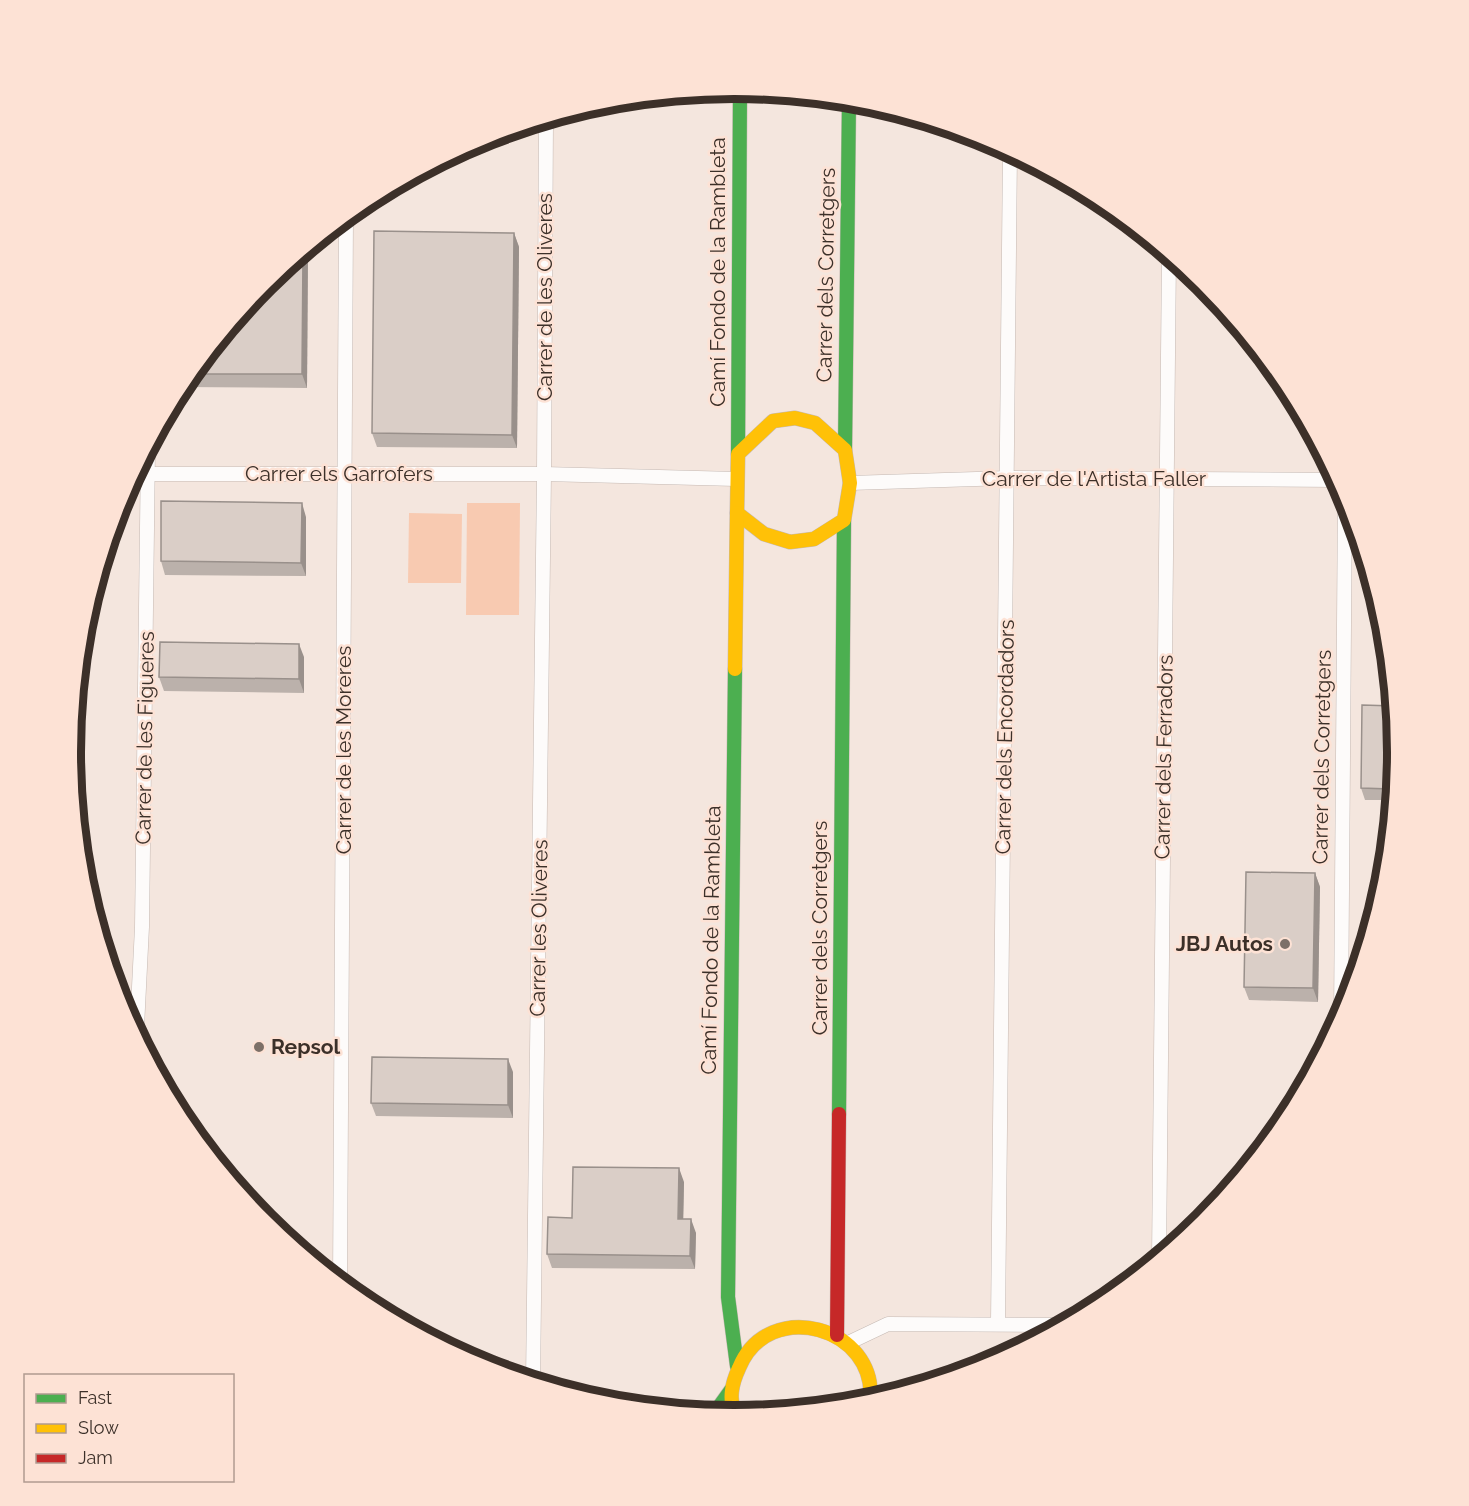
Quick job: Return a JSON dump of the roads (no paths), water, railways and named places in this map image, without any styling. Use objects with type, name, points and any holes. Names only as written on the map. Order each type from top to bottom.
[{"type":"street","name":"Camí Fondo de la Rambleta","points":[[738,454],[740,99]]},
{"type":"street","name":"Carrer dels Corretgers","points":[[845,450],[849,110]]},
{"type":"street","name":"Carrer de les Oliveres","points":[[544,474],[546,128]]},
{"type":"street","name":"Carrer dels Encordadors","points":[[998,1323],[1010,161]]},
{"type":"street","name":"Carrer de les Moreres","points":[[340,1273],[346,228]]},
{"type":"street","name":"Carrer dels Ferradors","points":[[1159,1249],[1169,266]]},
{"type":"street","points":[[795,418],[815,423],[845,450],[850,483],[844,520],[814,539],[790,542],[764,534],[737,513],[738,454],[773,421],[795,418]]},
{"type":"street","name":"Carrer els Garrofers","points":[[144,474],[544,474],[736,478]]},
{"type":"street","name":"Carrer les Oliveres","points":[[533,1375],[544,474]]},
{"type":"street","name":"Carrer de l'Artista Faller","points":[[850,483],[1008,478],[1328,480]]},
{"type":"street","name":"Carrer de les Figueres","points":[[136,1014],[142,927],[141,480]]},
{"type":"street","name":"Camí Fondo de la Rambleta","points":[[737,513],[728,1297],[737,1366]]},
{"type":"street","name":"Carrer dels Corretgers","points":[[843,1339],[844,520]]},
{"type":"street","name":"Carrer dels Corretgers","points":[[1341,994],[1345,521]]},
{"type":"street","points":[[336,1270],[340,1264]]},
{"type":"street","points":[[843,1339],[888,1324],[1051,1325]]},
{"type":"street","points":[[720,1406],[731,1390],[737,1366],[756,1341],[777,1329],[790,1326],[815,1326],[843,1339],[863,1362],[868,1375],[869,1392]]},
{"type":"street","points":[[868,1375],[881,1390]]},
{"type":"street","points":[[731,1390],[733,1406]]},
{"type":"place","name":"JBJ Autos","points":[[1285,944]]},
{"type":"place","name":"Repsol","points":[[259,1047]]}]
